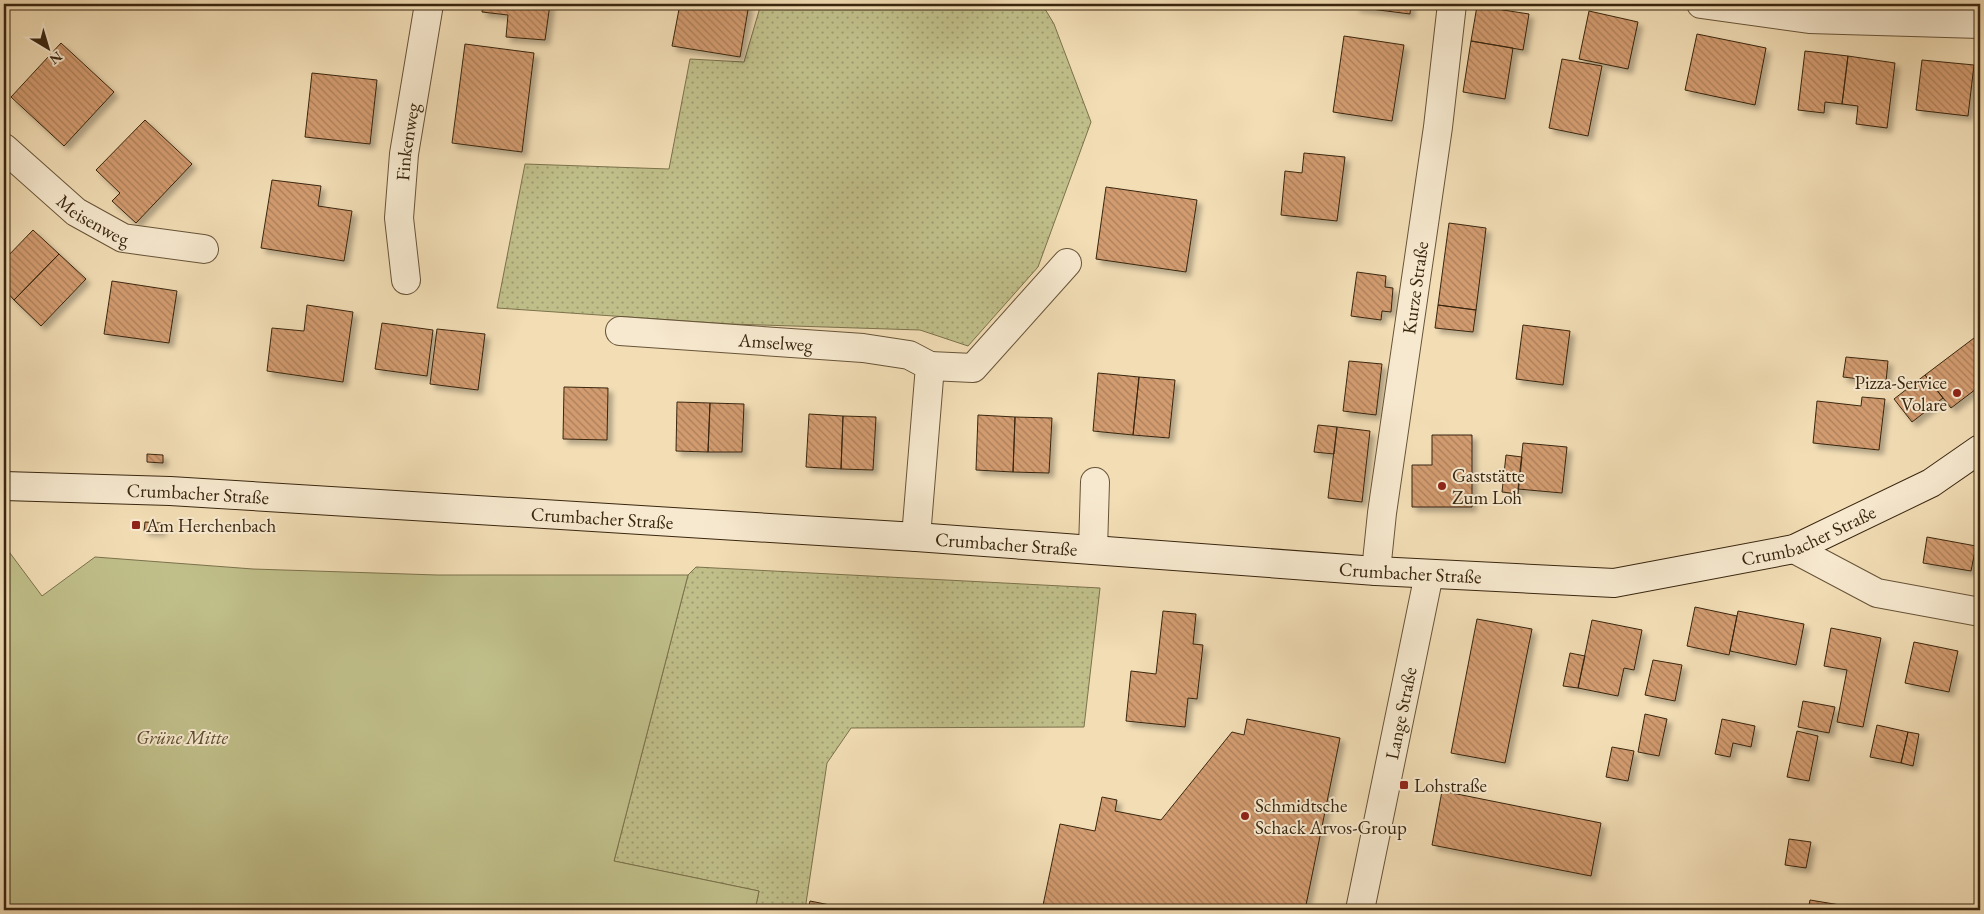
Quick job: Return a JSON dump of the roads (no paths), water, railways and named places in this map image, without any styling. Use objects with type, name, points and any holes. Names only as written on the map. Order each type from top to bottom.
[{"type":"street","name":"Finkenweg","points":[[406,280],[399,218],[404,154],[429,4]]},
{"type":"street","name":"Kurze Straße","points":[[1376,571],[1382,513],[1438,127],[1452,4]]},
{"type":"street","points":[[1701,4],[1809,20],[1980,24]]},
{"type":"street","points":[[1809,20],[1834,4]]},
{"type":"street","name":"Meisenweg","points":[[4,148],[76,212],[122,238],[204,249]]},
{"type":"street","name":"Amselweg","points":[[620,331],[863,348],[909,355],[930,366],[973,368],[1067,263]]},
{"type":"street","points":[[916,538],[930,366]]},
{"type":"street","name":"Crumbacher Straße","points":[[4,486],[170,491],[916,538],[1376,571],[1614,583],[1794,549],[1931,482],[1980,449]]},
{"type":"street","points":[[1093,550],[1095,482]]},
{"type":"street","points":[[1794,549],[1877,593],[1980,612]]},
{"type":"street","name":"Lange Straße","points":[[1360,910],[1429,574]]},
{"type":"place","name":"Pizza-Service Volare","points":[[1957,393]]},
{"type":"place","name":"Gaststätte Zum Loh","points":[[1442,486]]},
{"type":"place","name":"Am Herchenbach","points":[[136,525]]},
{"type":"place","name":"Lohstraße","points":[[1404,785]]},
{"type":"place","name":"Schmidtsche Schack Arvos-Group","points":[[1245,816]]},
{"type":"park label","name":"Grüne Mitte","points":[[182,737]]}]
